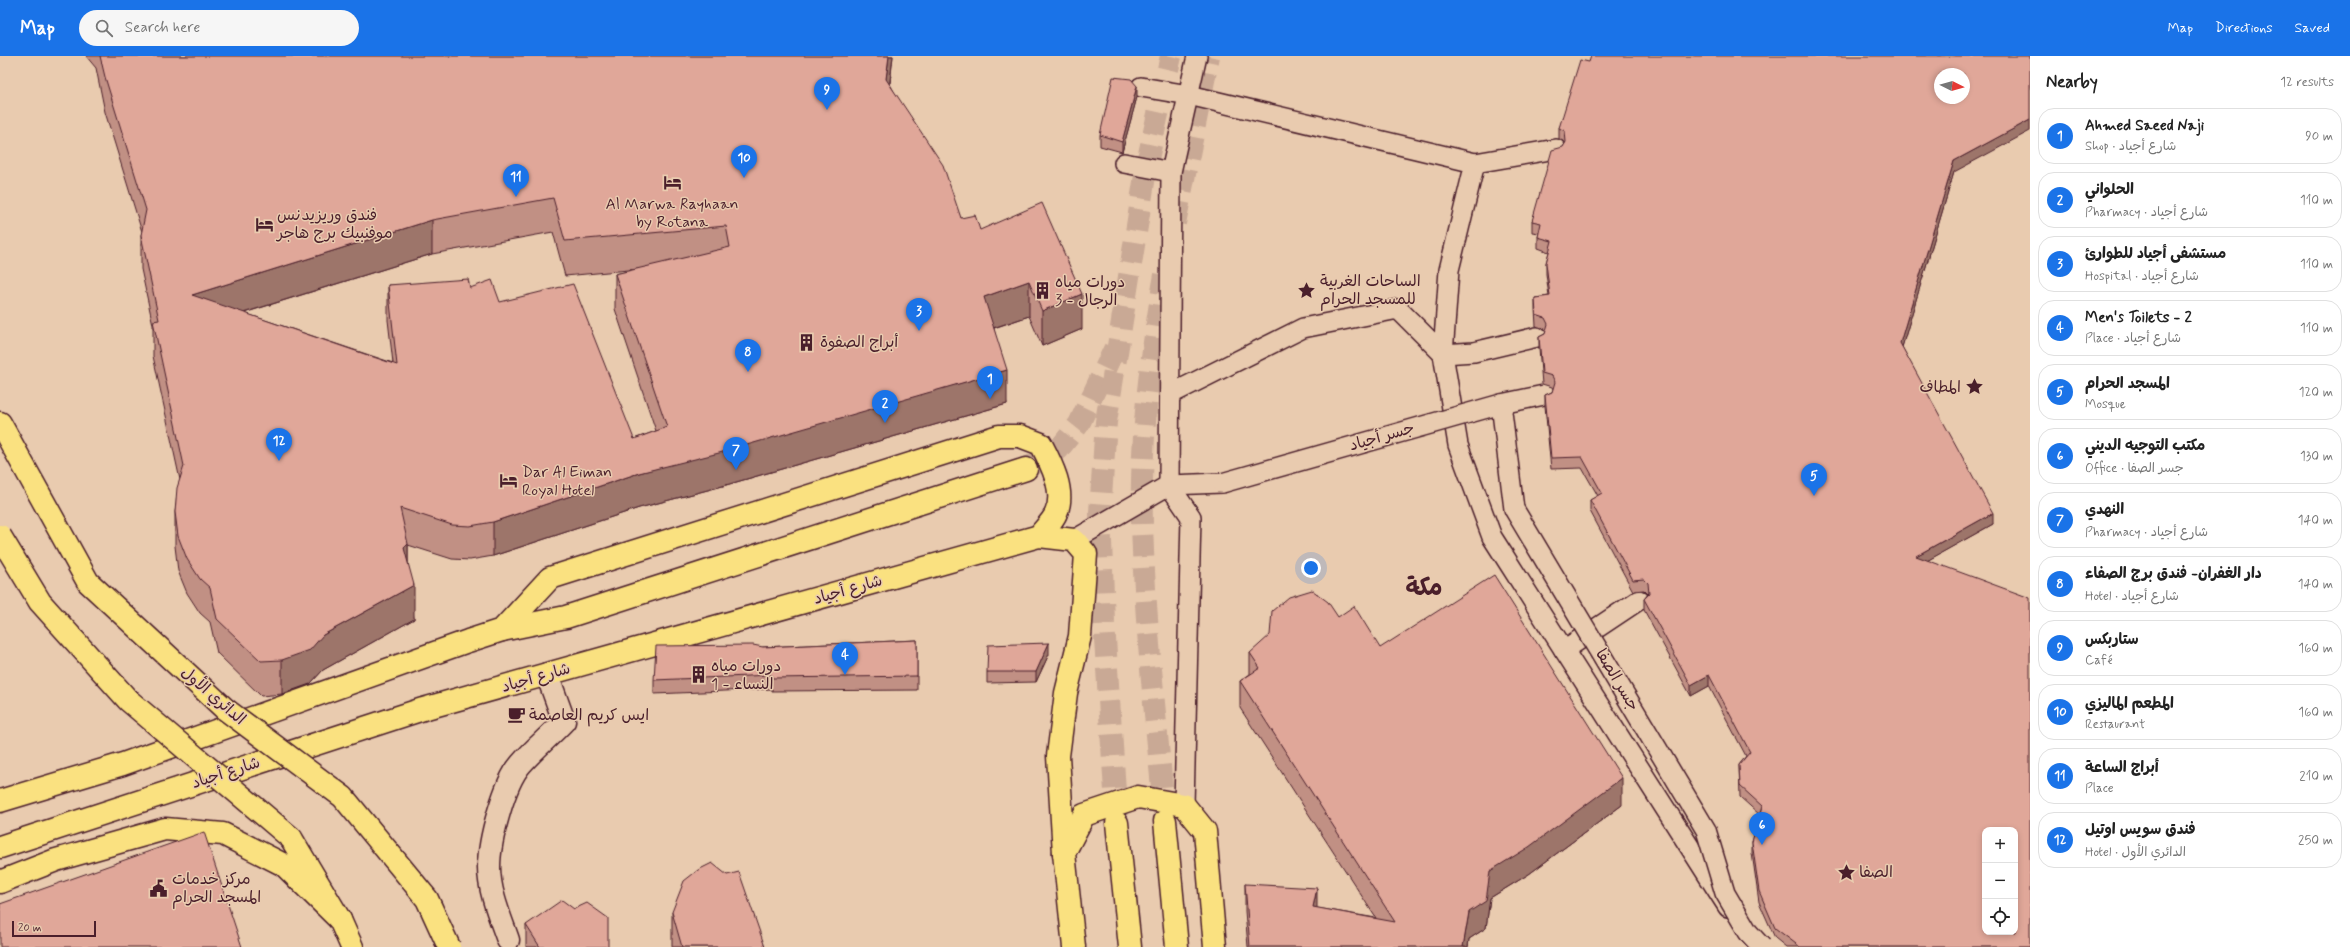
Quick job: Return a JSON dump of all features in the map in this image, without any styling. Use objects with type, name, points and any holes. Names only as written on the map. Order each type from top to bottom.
[{"type":"main road","name":"الدائري الأول","points":[[0,424],[88,582],[225,709],[343,797],[428,899],[449,947]]},
{"type":"main road","points":[[502,630],[550,578],[999,436],[1020,436],[1041,444],[1050,462],[1059,494],[1056,513],[1039,536],[1074,540],[1086,554],[1080,636],[1066,692],[1058,756],[1064,853],[1074,947]]},
{"type":"main road","points":[[0,801],[123,764],[502,630],[566,617],[1026,469]]},
{"type":"main road","points":[[0,536],[40,602],[128,700],[291,838],[340,920],[352,947]]},
{"type":"main road","name":"شارع أجياد","points":[[0,847],[424,709],[1039,536]]},
{"type":"main road","points":[[1064,853],[1084,815],[1138,797],[1184,805],[1205,831],[1215,947]]},
{"type":"main road","points":[[1165,821],[1177,947]]},
{"type":"main road","points":[[1117,822],[1130,947]]},
{"type":"main road","points":[[0,882],[56,860],[165,829],[223,834],[284,865],[340,920]]},
{"type":"street","points":[[1184,805],[1191,517],[1169,485],[1171,172],[1197,56]]},
{"type":"street","points":[[1141,87],[1189,94],[1475,163],[1556,149]]},
{"type":"street","points":[[1124,163],[1171,172]]},
{"type":"street","points":[[1475,163],[1449,270],[1443,354],[1458,445],[1492,537],[1710,882],[1756,947]]},
{"type":"street","points":[[1170,394],[1303,328],[1398,310],[1443,354],[1474,352],[1537,337]]},
{"type":"street","name":"جسر أجياد","points":[[1169,485],[1222,483],[1501,404],[1544,396]]},
{"type":"street","name":"جسر الصفا","points":[[1501,404],[1514,509],[1706,830],[1725,893],[1748,932],[1762,947]]},
{"type":"street","points":[[1074,540],[1169,485]]},
{"type":"street","points":[[1564,650],[1639,600]]},
{"type":"street","points":[[508,940],[494,900],[489,867],[499,806],[509,783],[520,764],[564,721],[547,674]]},
{"type":"building","points":[[100,56],[889,56],[886,79],[943,165],[961,218],[975,215],[980,230],[1042,203],[1082,294],[1042,311],[1029,281],[984,297],[1007,370],[719,453],[639,473],[493,522],[470,526],[452,525],[400,508],[408,544],[404,548],[414,585],[323,635],[310,650],[282,660],[261,661],[217,619],[210,588],[200,579],[187,559],[178,536],[175,512],[177,488],[184,466],[153,321],[159,320],[141,235],[146,210],[105,77]],"holes":[[[553,198],[565,241],[726,226],[730,247],[615,274],[667,427],[634,439],[573,284],[500,302],[492,280],[470,288],[468,279],[388,285],[397,365],[192,295],[432,220]]]},
{"type":"building","points":[[1591,56],[2030,56],[2030,120],[1954,161],[1900,343],[1993,513],[1916,556],[2030,598],[2030,947],[1800,947],[1775,928],[1759,891],[1752,842],[1762,806],[1740,786],[1739,765],[1750,752],[1709,675],[1691,685],[1644,599],[1649,594],[1648,583],[1644,579],[1633,580],[1590,500],[1602,493],[1582,457],[1551,458],[1545,395],[1552,392],[1555,382],[1552,376],[1542,373],[1539,337],[1545,334],[1548,324],[1545,318],[1536,315],[1535,298],[1550,296],[1546,263],[1552,241],[1538,237],[1541,223],[1532,221],[1552,150],[1563,147],[1566,142],[1565,131],[1559,128],[1580,60],[1589,62]]},
{"type":"building","points":[[1113,77],[1131,79],[1137,86],[1122,142],[1100,135]]},
{"type":"building","points":[[1494,575],[1622,778],[1529,847],[1490,871],[1486,901],[1469,912],[1463,947],[1250,947],[1245,884],[1317,888],[1313,907],[1395,922],[1240,681],[1260,668],[1250,653],[1270,635],[1272,611],[1289,597],[1312,590],[1328,602],[1338,617],[1354,606],[1380,648]]},
{"type":"building","points":[[917,640],[917,676],[772,678],[772,675],[654,680],[656,646],[753,645],[763,647]]},
{"type":"building","points":[[1049,643],[1036,672],[987,672],[988,645]]},
{"type":"building","name":"مركز خدمات المسجد الحرام","points":[[204,832],[242,947],[0,947],[0,904]]},
{"type":"building","points":[[712,863],[727,875],[739,872],[765,947],[682,947],[672,912],[684,881],[698,870]]},
{"type":"building","points":[[562,900],[574,909],[587,903],[608,918],[608,947],[540,947],[526,925]]},
{"type":"tunnel","points":[[1117,822],[1104,623],[1100,513],[1106,422],[1147,163],[1171,56]]},
{"type":"tunnel","points":[[1175,223],[1209,56]]},
{"type":"tunnel","points":[[1165,275],[1155,337],[1144,430],[1142,524],[1143,561],[1151,672],[1165,820]]},
{"type":"tunnel","points":[[1026,469],[1059,449],[1079,424],[1119,339]]},
{"type":"place","name":"ستاربكس","points":[[827,110]]},
{"type":"place","name":"المطعم الماليزي","points":[[744,178]]},
{"type":"place","name":"Al Marwa Rayhaan by Rotana","points":[[672,183]]},
{"type":"place","name":"أبراج الساعة","points":[[516,197]]},
{"type":"place","name":"فندق وريزيدنس موفنبيك برج هاجر","points":[[264,224]]},
{"type":"place","name":"الساحات الغربية للمسجد الحرام","points":[[1307,290]]},
{"type":"place","name":"دورات مياه الرجال - 3","points":[[1042,291]]},
{"type":"place","name":"مستشفى أجياد للطوارئ","points":[[919,331]]},
{"type":"place","name":"أبراج الصفوة","points":[[807,342]]},
{"type":"place","name":"دار الغفران- فندق برج الصفاء","points":[[748,372]]},
{"type":"place","name":"المطاف","points":[[1974,387]]},
{"type":"place","name":"Ahmed Saeed Naji","points":[[990,399]]},
{"type":"place","name":"الحلواني","points":[[885,423]]},
{"type":"place","name":"فندق سويس اوتيل","points":[[279,461]]},
{"type":"place","name":"النهدي","points":[[736,470]]},
{"type":"place","name":"Dar Al Eiman Royal Hotel","points":[[509,481]]},
{"type":"place","name":"المسجد الحرام","points":[[1814,496]]},
{"type":"place","name":"دورات مياه النساء - 1","points":[[698,675]]},
{"type":"place","name":"Men's Toilets - 2","points":[[845,675]]},
{"type":"place","name":"ايس كريم العاصمة","points":[[516,715]]},
{"type":"place","name":"مكتب التوجيه الديني","points":[[1762,845]]},
{"type":"place","name":"الصفا","points":[[1846,872]]},
{"type":"place","name":"مركز خدمات المسجد الحرام","points":[[159,888]]},
{"type":"district","name":"مكة","points":[[1424,588]]}]
